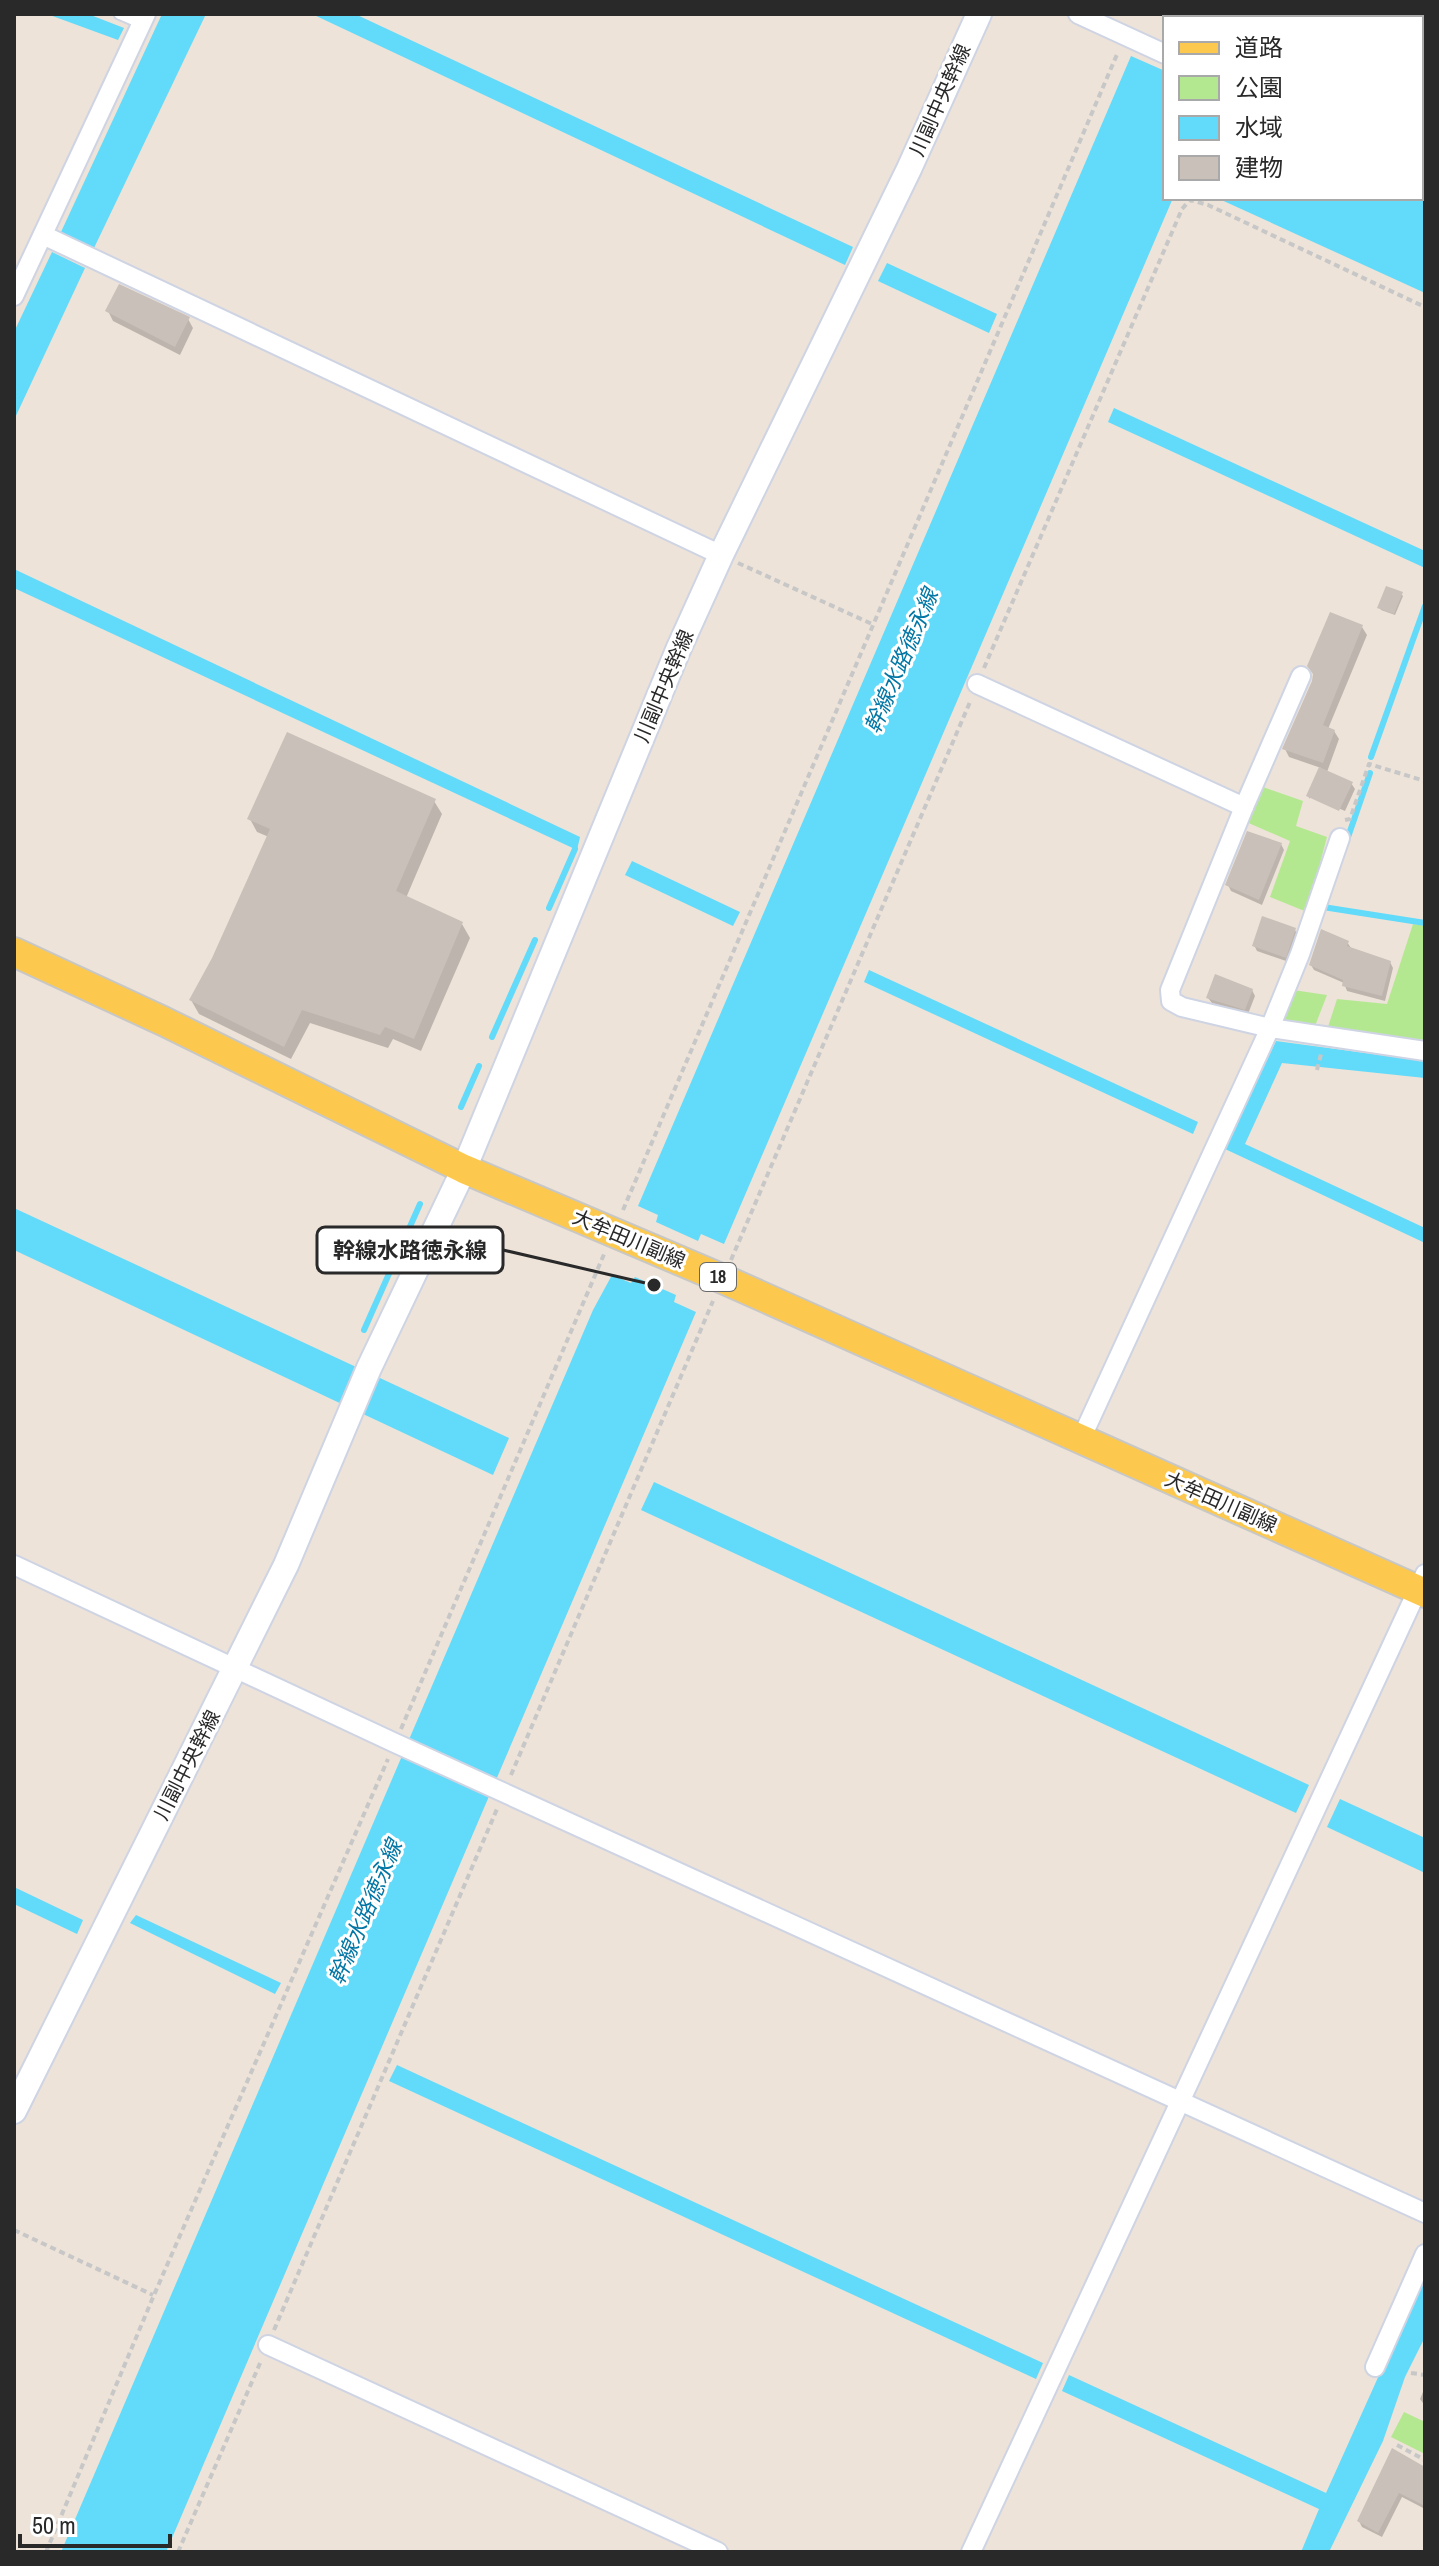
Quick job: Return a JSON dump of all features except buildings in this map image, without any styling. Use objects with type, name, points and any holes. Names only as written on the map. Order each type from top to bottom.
[{"type":"main road","name":"大牟田川副線","points":[[14,952],[163,1021],[464,1169],[723,1279],[1081,1439],[1423,1586]]},
{"type":"street","name":"川副中央幹線","points":[[14,2111],[286,1565],[369,1368],[464,1169],[678,650],[909,169],[979,14]]},
{"type":"street","points":[[1078,14],[1163,53]]},
{"type":"street","points":[[14,296],[144,19]]},
{"type":"street","points":[[43,235],[721,555]]},
{"type":"street","points":[[1301,676],[1170,990],[1171,1001],[1182,1007],[1270,1028],[1425,1051]]},
{"type":"street","points":[[977,684],[1244,807]]},
{"type":"street","points":[[1081,1439],[1270,1028],[1300,954],[1339,830]]},
{"type":"street","points":[[14,1565],[395,1743],[1425,2213]]},
{"type":"street","points":[[971,2552],[1423,1586]]},
{"type":"street","points":[[1375,2367],[1425,2254]]},
{"type":"street","points":[[268,2345],[718,2552]]},
{"type":"lane","points":[[119,14],[144,19]]},
{"type":"path","points":[[46,2552],[1125,35]]},
{"type":"path","points":[[178,2552],[1182,209],[1190,200],[1208,205],[1425,307]]},
{"type":"path","points":[[721,555],[872,625]]},
{"type":"path","points":[[1339,830],[1350,819],[1369,764],[1425,781]]},
{"type":"path","points":[[14,2230],[154,2295]]},
{"type":"path","points":[[1411,2373],[1425,2375]]},
{"type":"path","points":[[1397,2445],[1425,2460]]},
{"type":"green space","points":[[1263,787],[1303,801],[1296,826],[1327,837],[1307,912],[1270,897],[1290,841],[1244,821]]},
{"type":"green space","points":[[1413,924],[1425,926],[1425,1040],[1327,1030],[1337,999],[1387,1004]]},
{"type":"green space","points":[[1293,990],[1327,995],[1315,1026],[1281,1022]]},
{"type":"green space","points":[[1404,2412],[1425,2422],[1425,2454],[1391,2437]]},
{"type":"water","points":[[47,14],[88,14],[124,28],[118,40]]},
{"type":"water","points":[[162,14],[206,14],[94,248],[61,232]]},
{"type":"water","points":[[312,14],[355,14],[853,247],[845,265]]},
{"type":"water","points":[[1131,56],[1163,70],[1163,200],[1172,200],[724,1244],[701,1234],[698,1241],[656,1222],[658,1215],[638,1206]]},
{"type":"water","points":[[1423,190],[1425,293],[1221,200],[1423,200]]},
{"type":"water","points":[[52,252],[85,268],[14,420],[14,332]]},
{"type":"water","points":[[887,263],[997,314],[989,333],[878,281]]},
{"type":"water","points":[[1114,408],[1425,551],[1425,568],[1108,422]]},
{"type":"water","points":[[14,569],[580,837],[577,850],[14,588]]},
{"type":"water","points":[[632,861],[740,912],[733,926],[625,875]]},
{"type":"water","points":[[869,970],[1198,1122],[1193,1134],[864,982]]},
{"type":"water","points":[[1276,1041],[1425,1061],[1425,1078],[1282,1063],[1245,1144],[1425,1228],[1425,1243],[1225,1149]]},
{"type":"water","points":[[14,1208],[509,1438],[493,1475],[14,1250]]},
{"type":"water","points":[[612,1275],[631,1283],[635,1277],[676,1295],[674,1302],[696,1312],[166,2552],[61,2552],[593,1310]]},
{"type":"water","points":[[654,1482],[1309,1785],[1296,1813],[641,1510]]},
{"type":"water","points":[[1340,1799],[1425,1838],[1425,1873],[1327,1827]]},
{"type":"water","points":[[14,1887],[83,1920],[77,1934],[14,1904]]},
{"type":"water","points":[[136,1915],[281,1983],[275,1994],[130,1923]]},
{"type":"water","points":[[397,2065],[1043,2363],[1036,2379],[389,2081]]},
{"type":"water","points":[[1425,2273],[1425,2337],[1405,2377],[1383,2441],[1329,2552],[1301,2552],[1319,2509],[1062,2391],[1069,2375],[1326,2493]]},
{"type":"waterway","points":[[1371,757],[1425,606]]},
{"type":"waterway","points":[[1346,843],[1370,773]]},
{"type":"waterway","points":[[549,908],[575,849]]},
{"type":"waterway","points":[[1323,907],[1425,923]]},
{"type":"waterway","points":[[492,1037],[535,940]]},
{"type":"waterway","points":[[461,1107],[479,1066]]},
{"type":"waterway","points":[[364,1330],[420,1204]]},
{"type":"place","name":"幹線水路徳永線","points":[[654,1285]]}]
